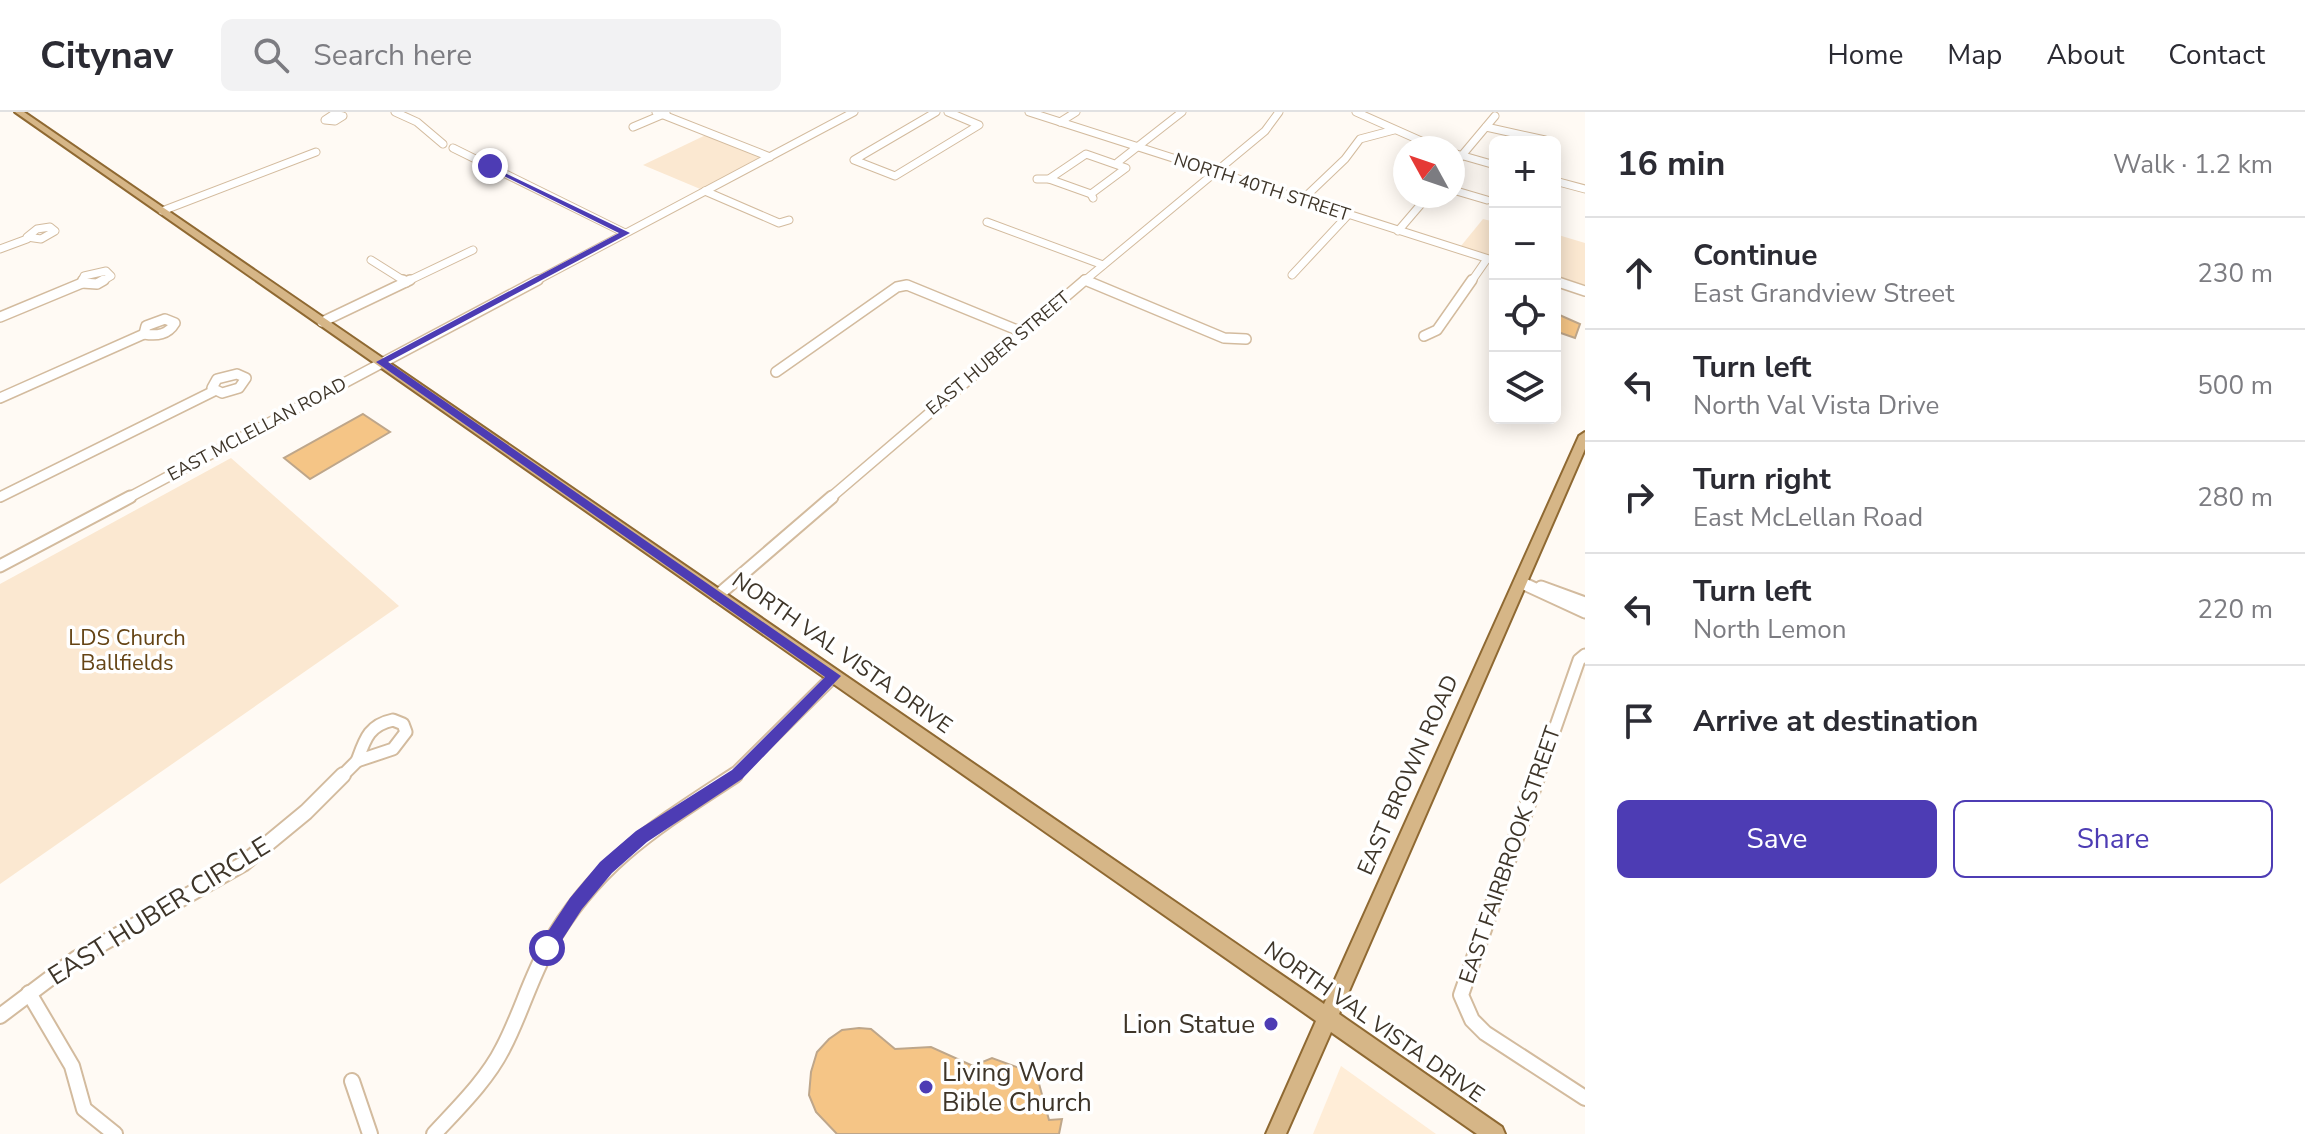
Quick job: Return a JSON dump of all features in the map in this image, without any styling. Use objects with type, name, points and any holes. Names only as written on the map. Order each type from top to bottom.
[{"type":"main road","name":"NORTH VAL VISTA DRIVE","points":[[19,112],[1495,1134]]},
{"type":"main road","name":"EAST BROWN ROAD","points":[[1276,1134],[1585,436]]},
{"type":"street","points":[[395,112],[417,122],[443,144],[455,143],[453,148],[584,209]]},
{"type":"street","name":"EAST MCLELLAN ROAD","points":[[0,566],[854,112]]},
{"type":"street","points":[[936,112],[854,160],[895,176],[979,125],[965,115]]},
{"type":"street","points":[[948,112],[965,115],[978,112]]},
{"type":"street","name":"NORTH 40TH STREET","points":[[1029,112],[1489,259]]},
{"type":"street","points":[[1060,122],[1076,112]]},
{"type":"street","points":[[1049,179],[1083,155],[1117,158],[1182,112]]},
{"type":"street","name":"EAST HUBER STREET","points":[[717,596],[1022,332],[1272,124],[1279,112]]},
{"type":"street","points":[[1356,112],[1408,136]]},
{"type":"street","points":[[1366,116],[1377,112]]},
{"type":"street","points":[[633,127],[663,113],[770,157]]},
{"type":"street","points":[[1465,152],[1495,116]]},
{"type":"street","points":[[1486,127],[1527,136]]},
{"type":"street","points":[[1302,200],[1345,159],[1360,139],[1394,130]]},
{"type":"street","points":[[162,211],[316,152]]},
{"type":"street","points":[[1465,157],[1489,163]]},
{"type":"street","points":[[1037,179],[1049,179],[1092,196],[1124,172],[1126,168],[1117,158]]},
{"type":"street","points":[[490,166],[505,167],[629,231]]},
{"type":"street","points":[[519,181],[527,178]]},
{"type":"street","points":[[1561,183],[1585,189]]},
{"type":"street","points":[[705,191],[779,223],[789,220]]},
{"type":"street","points":[[1465,194],[1487,200]]},
{"type":"street","points":[[1398,231],[1418,208]]},
{"type":"street","points":[[1292,275],[1348,215]]},
{"type":"street","points":[[987,222],[1103,265]]},
{"type":"street","points":[[0,249],[27,239]]},
{"type":"street","points":[[322,322],[473,250]]},
{"type":"street","points":[[371,260],[406,282]]},
{"type":"street","points":[[1424,336],[1437,330],[1489,263]]},
{"type":"street","points":[[1085,280],[1224,338],[1246,339]]},
{"type":"street","points":[[0,317],[82,283]]},
{"type":"street","points":[[1561,283],[1585,291]]},
{"type":"street","points":[[776,372],[897,287],[907,285],[1022,332]]},
{"type":"street","points":[[0,398],[144,334]]},
{"type":"street","points":[[0,497],[214,391]]},
{"type":"street","points":[[1520,582],[1585,603]]},
{"type":"street","points":[[1520,582],[1585,612]]},
{"type":"street","name":"EAST FAIRBROOK STREET","points":[[1585,655],[1579,660],[1462,989],[1468,1013],[1485,1033],[1585,1098]]},
{"type":"street","points":[[434,1134],[467,1099],[502,1051],[547,948],[576,904],[606,868],[641,836],[737,774],[834,676]]},
{"type":"street","name":"EAST HUBER CIRCLE","points":[[29,993],[118,932],[243,864],[306,812],[357,761]]},
{"type":"street","points":[[0,1016],[29,993],[72,1066],[84,1109],[115,1134]]},
{"type":"street","points":[[352,1081],[370,1134]]},
{"type":"shaded area","points":[[1341,1066],[1436,1134],[1313,1134]]},
{"type":"green space","points":[[710,133],[770,157],[705,191],[643,165]]},
{"type":"green space","points":[[1483,219],[1489,220],[1489,255],[1461,246]]},
{"type":"green space","points":[[1561,236],[1585,243],[1585,286],[1561,278]]},
{"type":"green space","name":"LDS Church Ballfields","points":[[231,458],[399,606],[0,884],[0,584]]},
{"type":"building","points":[[1561,316],[1580,324],[1575,338],[1561,333]]},
{"type":"building","points":[[363,414],[390,432],[310,479],[284,458]]},
{"type":"building","name":"Living Word Bible Church","points":[[871,1029],[895,1049],[931,1047],[973,1066],[992,1058],[1022,1069],[1038,1080],[1049,1120],[1062,1119],[1059,1134],[837,1134],[816,1112],[809,1095],[811,1072],[817,1052],[829,1039],[842,1030]]},
{"type":"place","name":"Lion Statue","points":[[1271,1024]]},
{"type":"place","name":"Living Word Bible Church","points":[[926,1087]]},
{"type":"route","points":[[490,166],[625,233],[381,362],[834,676],[737,774],[641,836],[606,868],[576,904],[547,948]]}]
